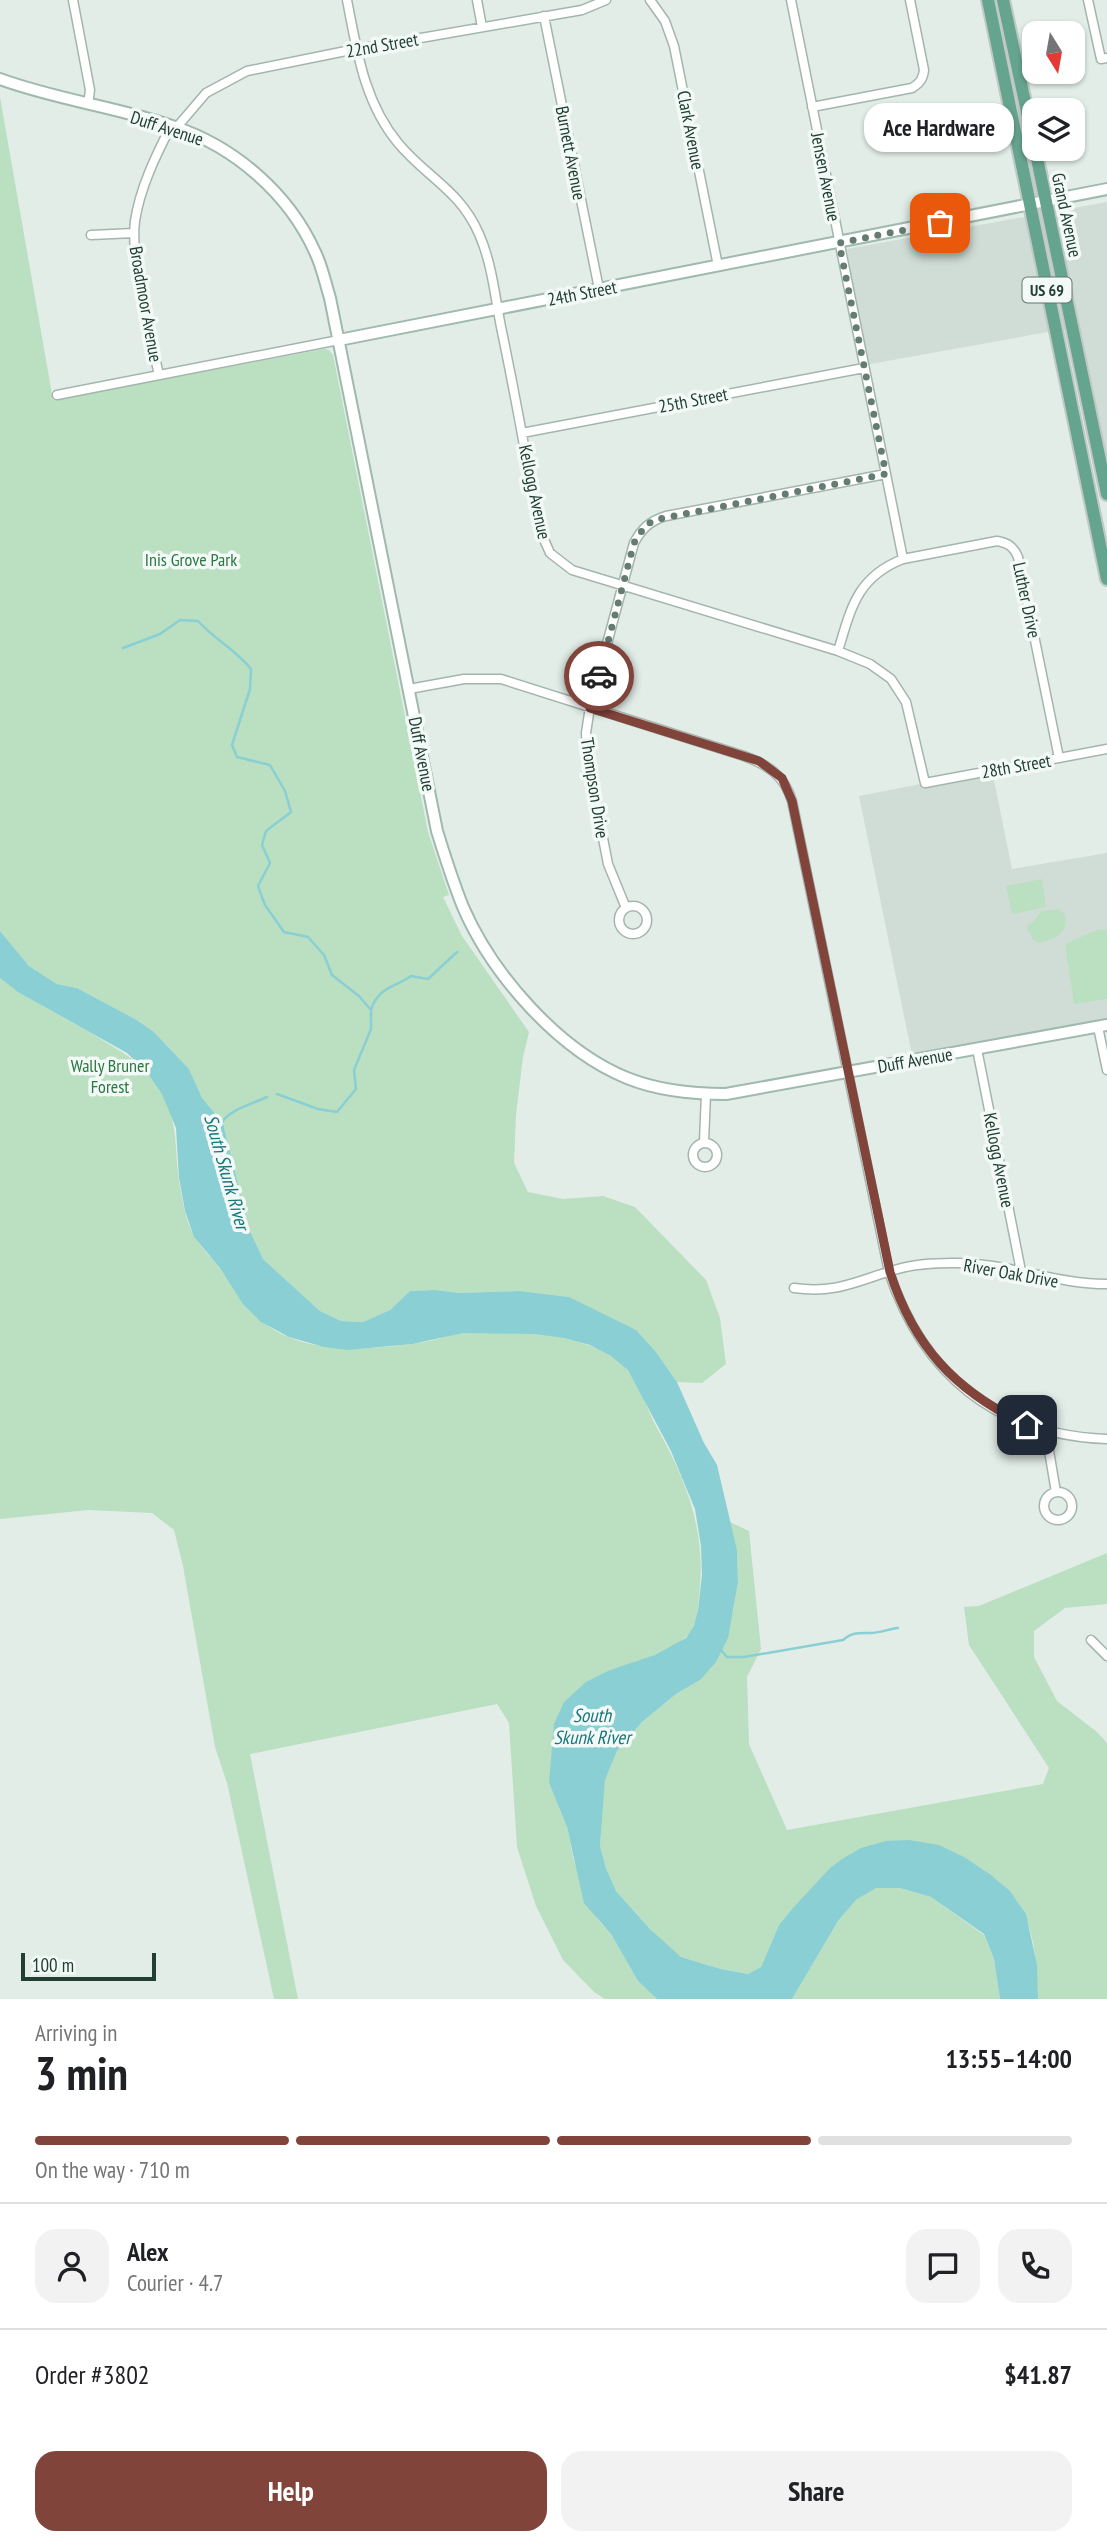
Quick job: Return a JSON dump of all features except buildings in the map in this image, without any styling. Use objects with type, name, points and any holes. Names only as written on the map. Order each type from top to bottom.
[{"type":"main road","name":"Grand Avenue","points":[[988,0],[1107,579]]},
{"type":"main road","name":"Grand Avenue","points":[[1003,0],[1024,98]]},
{"type":"main road","name":"Duff Avenue","points":[[0,79],[30,90],[174,126],[218,146],[241,161],[266,183],[293,216],[316,253],[330,298],[437,831],[449,872],[470,920],[509,981],[552,1028],[574,1047],[608,1069],[646,1085],[676,1091],[726,1094],[1103,1026]]},
{"type":"main road","name":"Grand Avenue","points":[[1038,161],[1107,494]]},
{"type":"main road","name":"24th Street","points":[[339,340],[1107,189]]},
{"type":"street","points":[[73,0],[90,90],[88,104]]},
{"type":"street","name":"Kellogg Avenue","points":[[347,0],[364,82],[372,101],[391,133],[412,158],[446,187],[471,219],[487,260],[538,526],[550,553],[572,570],[838,651],[882,671],[900,690],[910,713],[925,783]]},
{"type":"street","points":[[477,0],[482,27]]},
{"type":"street","name":"22nd Street","points":[[174,126],[201,98],[232,78],[264,66],[582,10],[606,0]]},
{"type":"street","name":"Clark Avenue","points":[[650,0],[665,21],[674,46],[718,266]]},
{"type":"street","name":"Jensen Avenue","points":[[790,0],[903,559]]},
{"type":"street","points":[[812,107],[912,88],[919,84],[925,70],[910,0]]},
{"type":"street","points":[[1088,0],[1101,59],[1107,58]]},
{"type":"street","name":"Burnett Avenue","points":[[544,16],[599,289]]},
{"type":"street","name":"Broadmoor Avenue","points":[[159,375],[139,276],[134,233],[143,190],[174,126]]},
{"type":"street","name":"Broadmoor Avenue","points":[[91,235],[134,233]]},
{"type":"street","name":"24th Street","points":[[57,395],[339,340]]},
{"type":"street","name":"25th Street","points":[[522,433],[864,368]]},
{"type":"street","name":"Thompson Drive","points":[[626,908],[608,864],[587,756],[586,733],[590,708],[634,543],[645,526],[654,520],[886,474]]},
{"type":"street","name":"Luther Drive","points":[[838,651],[850,610],[864,585],[889,565],[903,559],[997,541],[1007,543],[1014,548],[1059,758]]},
{"type":"street","points":[[409,689],[464,679],[501,679],[759,761],[782,778],[792,801],[890,1272],[908,1321],[919,1339],[946,1371],[975,1397],[990,1406],[1049,1433],[1107,1439]]},
{"type":"street","name":"28th Street","points":[[925,783],[1107,749]]},
{"type":"street","points":[[1103,1026],[1107,1070]]},
{"type":"street","name":"Kellogg Avenue","points":[[977,1049],[1021,1271]]},
{"type":"street","points":[[704,1142],[706,1094]]},
{"type":"street","name":"River Oak Drive","points":[[794,1288],[814,1291],[837,1289],[901,1268],[952,1263],[988,1265],[1069,1282],[1107,1284]]},
{"type":"street","points":[[1049,1433],[1049,1451],[1056,1492]]},
{"type":"street","points":[[1091,1640],[1107,1656]]},
{"type":"shaded area","points":[[1107,202],[1107,480],[1076,327],[865,365],[847,249]]},
{"type":"shaded area","points":[[992,770],[1012,869],[1107,853],[1107,1025],[913,1060],[859,796]]},
{"type":"green space","name":"Inis Grove Park","points":[[0,97],[53,400],[324,349],[333,355],[428,832],[449,895],[443,897],[462,936],[529,1032],[516,1114],[514,1163],[528,1192],[563,1199],[603,1196],[635,1207],[706,1280],[720,1318],[726,1364],[702,1383],[677,1382],[656,1352],[569,1297],[520,1291],[410,1291],[390,1310],[363,1322],[341,1321],[320,1311],[263,1259],[249,1229],[223,1123],[202,1098],[189,1069],[153,1031],[135,1019],[77,988],[57,984],[29,966],[0,931]]},
{"type":"green space","points":[[1042,879],[1046,907],[1012,914],[1006,886]]},
{"type":"green space","points":[[1058,909],[1064,913],[1066,920],[1063,930],[1056,937],[1038,943],[1027,928],[1029,924],[1033,923],[1041,911]]},
{"type":"green space","points":[[1099,929],[1107,930],[1107,999],[1074,1004],[1065,944]]},
{"type":"green space","name":"Wally Bruner Forest","points":[[0,978],[126,1055],[142,1067],[155,1082],[171,1115],[181,1195],[193,1234],[248,1308],[278,1332],[298,1341],[342,1348],[387,1347],[465,1333],[528,1333],[573,1340],[594,1347],[612,1357],[632,1375],[686,1488],[692,1509],[701,1573],[696,1619],[689,1634],[669,1649],[610,1670],[549,1783],[567,1827],[574,1861],[598,1920],[611,1934],[638,1981],[657,1999],[605,1999],[594,1992],[563,1960],[536,1906],[517,1847],[509,1723],[497,1704],[250,1754],[298,1999],[274,1999],[227,1783],[215,1747],[183,1566],[174,1530],[152,1513],[88,1510],[0,1519]]},
{"type":"green space","points":[[730,1522],[749,1531],[761,1649],[747,1677],[749,1744],[787,1830],[1043,1784],[1049,1768],[969,1645],[964,1607],[979,1606],[1107,1553],[1107,1604],[1065,1608],[1034,1631],[1034,1657],[1057,1701],[1107,1743],[1107,1999],[1038,1999],[1033,1942],[1025,1914],[1004,1886],[966,1858],[830,1868],[779,1925],[761,1967],[748,1974],[681,1957],[662,1942],[616,1891],[600,1846],[605,1780],[617,1751],[642,1722],[676,1694],[700,1680],[733,1612],[738,1583],[737,1550]]},
{"type":"green space","points":[[876,1888],[900,1888],[931,1897],[984,1935],[994,1959],[1000,1999],[792,1999],[838,1921],[856,1900]]},
{"type":"water","name":"South Skunk River","points":[[0,931],[29,966],[57,984],[77,988],[135,1019],[153,1031],[189,1069],[202,1098],[223,1123],[249,1229],[263,1259],[320,1311],[341,1321],[363,1322],[390,1310],[410,1291],[520,1291],[569,1297],[636,1330],[677,1382],[704,1443],[717,1465],[737,1550],[738,1583],[728,1638],[716,1662],[700,1680],[676,1694],[642,1722],[617,1751],[605,1780],[600,1846],[606,1868],[616,1891],[650,1929],[681,1957],[748,1974],[761,1967],[779,1925],[830,1868],[842,1859],[861,1848],[886,1841],[909,1840],[939,1845],[966,1858],[991,1875],[1010,1891],[1026,1914],[1037,1965],[1038,1999],[1000,1999],[994,1959],[984,1934],[931,1897],[900,1888],[876,1888],[856,1900],[838,1921],[792,1999],[657,1999],[638,1981],[611,1934],[584,1903],[567,1827],[549,1783],[554,1724],[564,1702],[586,1682],[610,1670],[655,1655],[686,1638],[694,1626],[698,1610],[702,1575],[695,1509],[671,1451],[628,1370],[611,1356],[590,1345],[535,1334],[464,1333],[412,1344],[348,1350],[324,1347],[289,1337],[261,1322],[243,1304],[220,1268],[194,1237],[185,1211],[179,1178],[176,1128],[162,1094],[147,1072],[127,1053],[18,992],[0,978]]},
{"type":"waterway","points":[[123,648],[160,634],[180,620],[198,621],[251,669],[250,689],[232,745],[237,757],[270,765],[285,791],[291,812],[266,831],[262,845],[270,863],[258,886],[265,905],[284,932],[308,937],[324,955],[332,975],[359,996],[371,1010],[371,1029],[354,1070],[356,1089],[337,1112],[318,1109],[277,1094]]},
{"type":"waterway","points":[[371,1010],[382,992],[411,976],[428,979],[457,952]]},
{"type":"waterway","points":[[221,1124],[235,1111],[267,1097]]},
{"type":"waterway","points":[[720,1649],[727,1657],[744,1657],[898,1628]]},
{"type":"way so far","points":[[599,676],[634,543],[645,526],[666,516],[886,474],[839,243],[940,223]]},
{"type":"place","name":"Ace Hardware","points":[[940,223]]},
{"type":"route","points":[[599,676],[590,708],[759,761],[782,778],[792,801],[890,1272],[898,1298],[919,1339],[946,1371],[975,1397],[1027,1425]]}]
